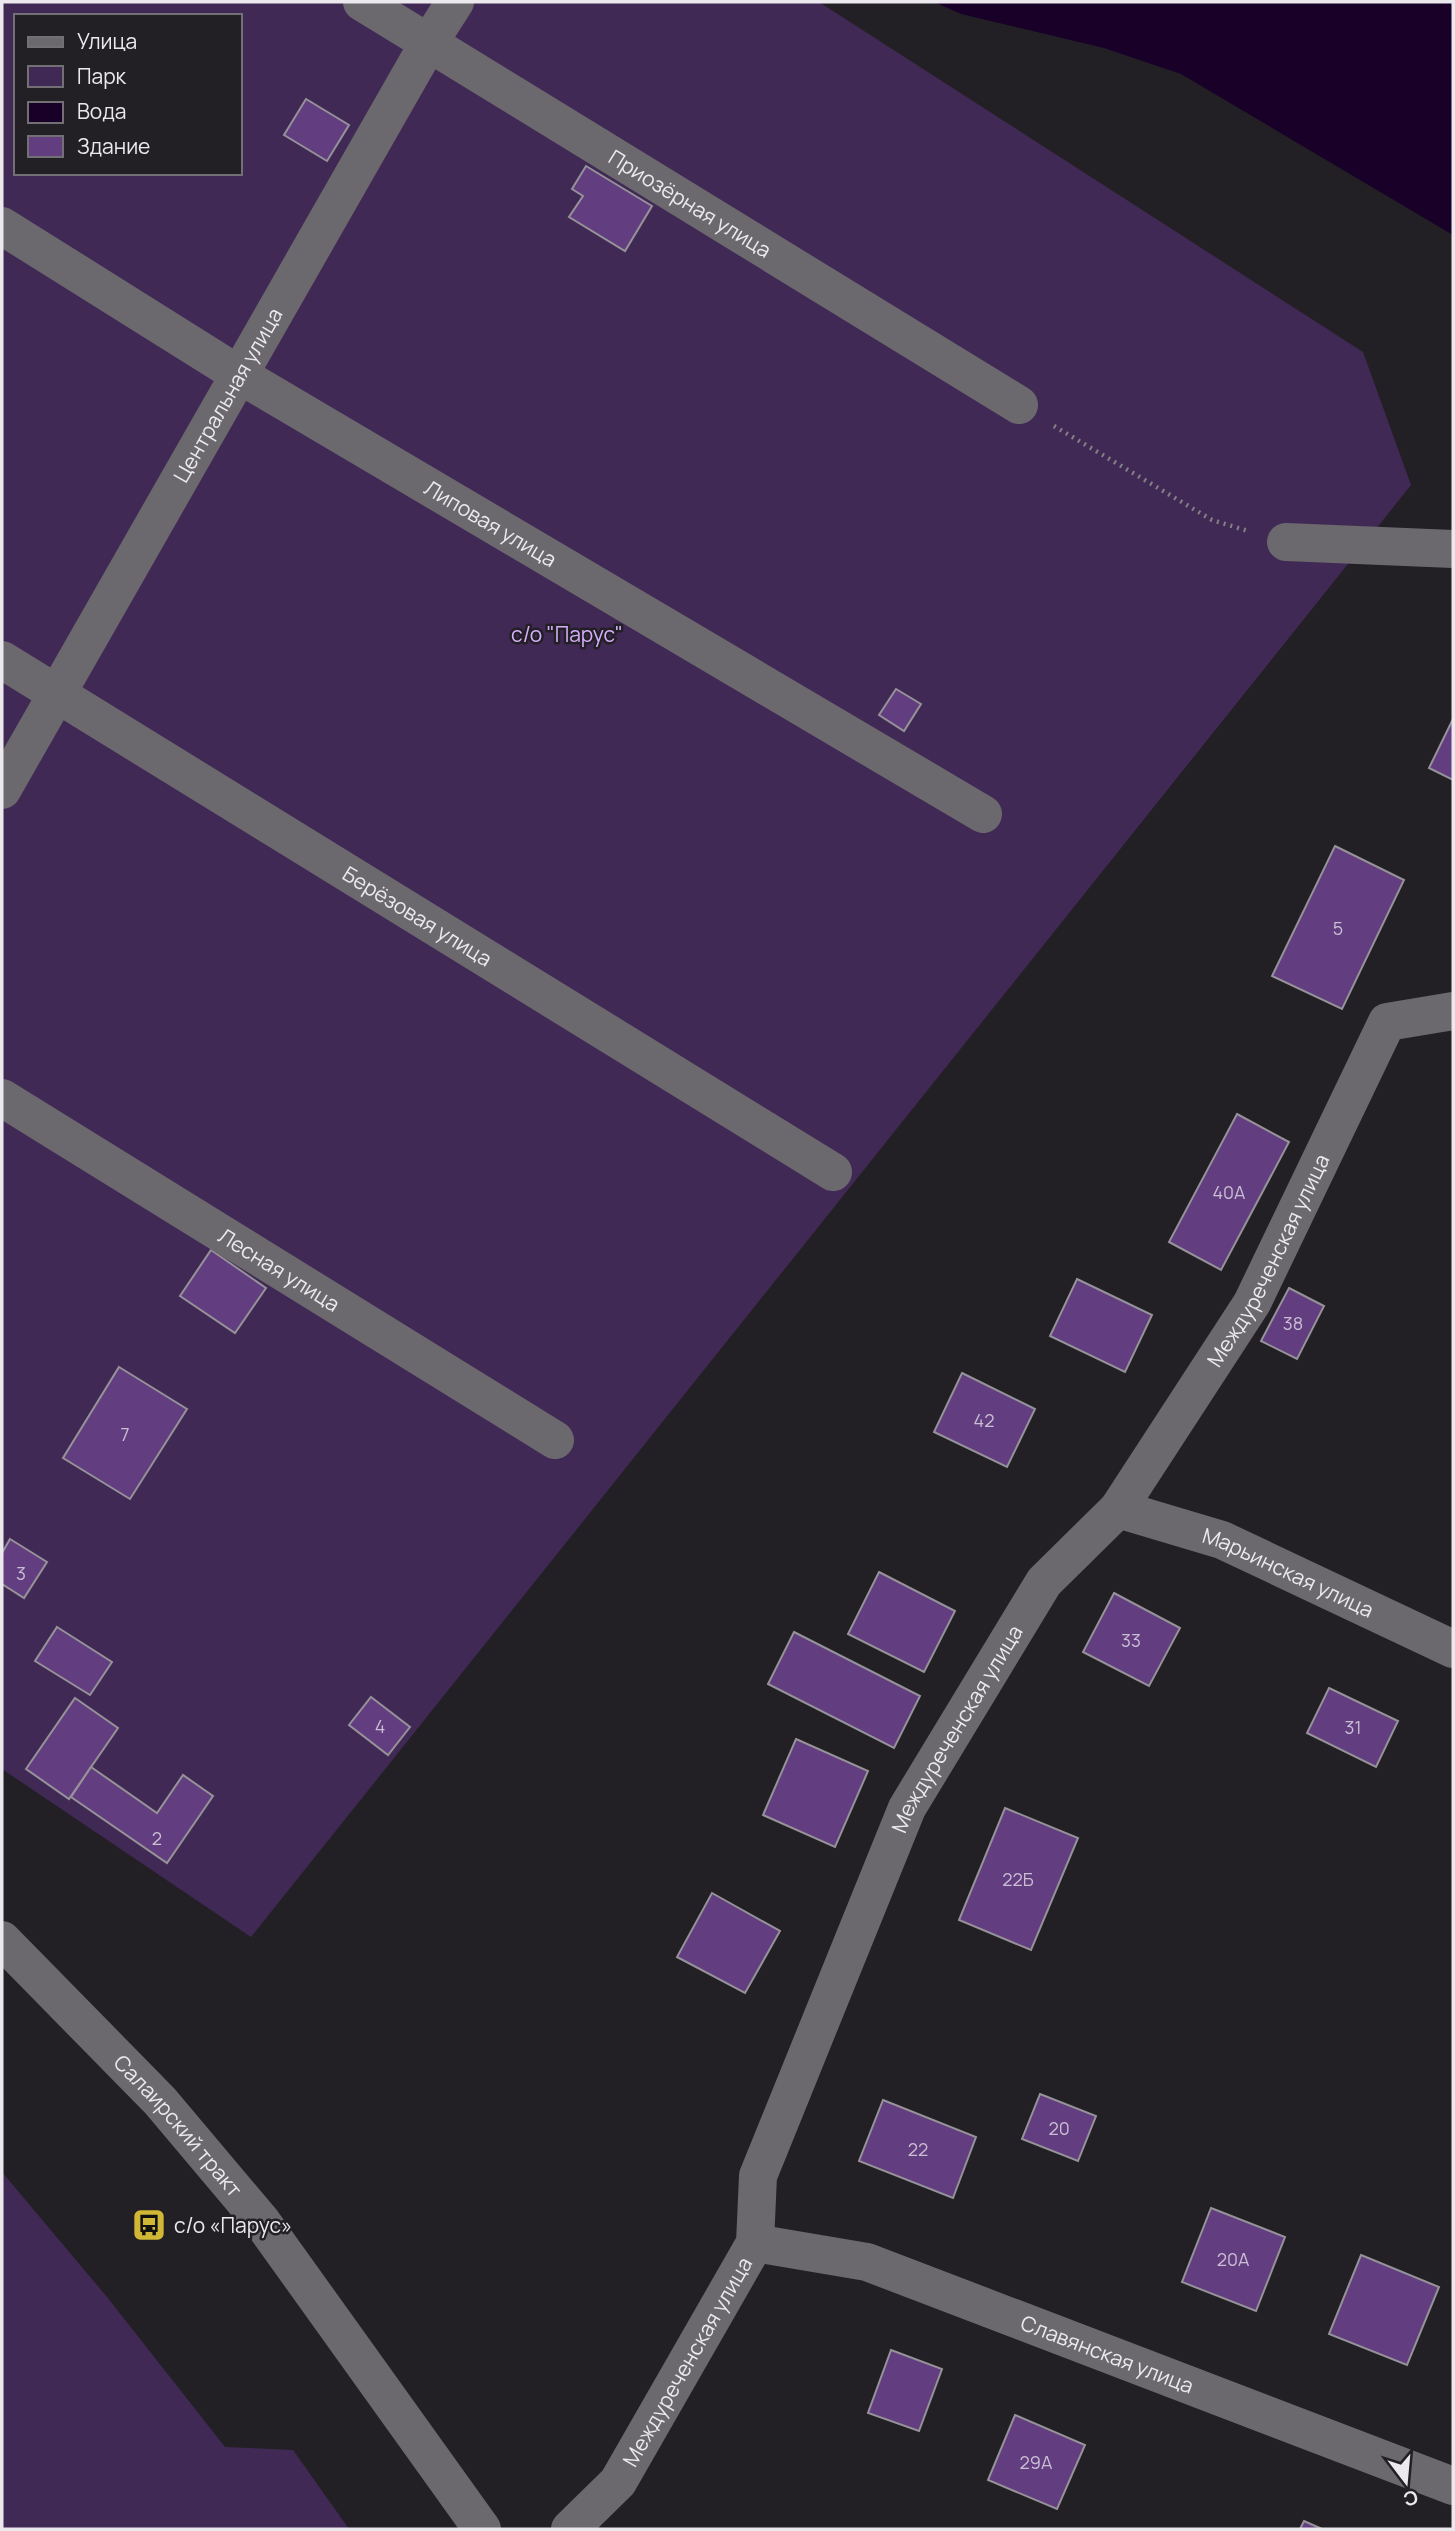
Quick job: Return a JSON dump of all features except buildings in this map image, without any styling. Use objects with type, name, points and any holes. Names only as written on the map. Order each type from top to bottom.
[{"type":"street","name":"Приозёрная улица","points":[[362,2],[1019,405]]},
{"type":"street","name":"Центральная улица","points":[[2,790],[238,374],[428,44],[455,2]]},
{"type":"street","name":"Липовая улица","points":[[2,226],[238,374],[983,814]]},
{"type":"street","points":[[1286,542],[1453,549]]},
{"type":"street","name":"Берёзовая улица","points":[[2,660],[832,1172]]},
{"type":"street","name":"Междуреченская улица","points":[[570,2529],[618,2482],[755,2243],[758,2176],[907,1808],[1044,1582],[1118,1509],[1252,1303],[1387,1022],[1453,1012]]},
{"type":"street","name":"Лесная улица","points":[[2,1098],[555,1440]]},
{"type":"street","name":"Марьинская улица","points":[[1118,1509],[1222,1540],[1453,1649]]},
{"type":"street","name":"Салаирский тракт","points":[[2,1940],[160,2101],[262,2222],[482,2529]]},
{"type":"street","name":"Славянская улица","points":[[755,2243],[867,2262],[1453,2486]]},
{"type":"path","points":[[1019,405],[1212,520],[1286,542]]},
{"type":"green space","name":"с/о \"Парус\"","points":[[2,2],[819,2],[1363,352],[1411,485],[251,1937],[2,1769]]},
{"type":"green space","points":[[2,2172],[107,2297],[225,2447],[293,2450],[349,2529],[2,2529]]},
{"type":"water","points":[[934,2],[1453,2],[1453,235],[1181,74],[1104,48],[961,14]]},
{"type":"place","name":"с/о «Парус»","points":[[149,2225]]}]
